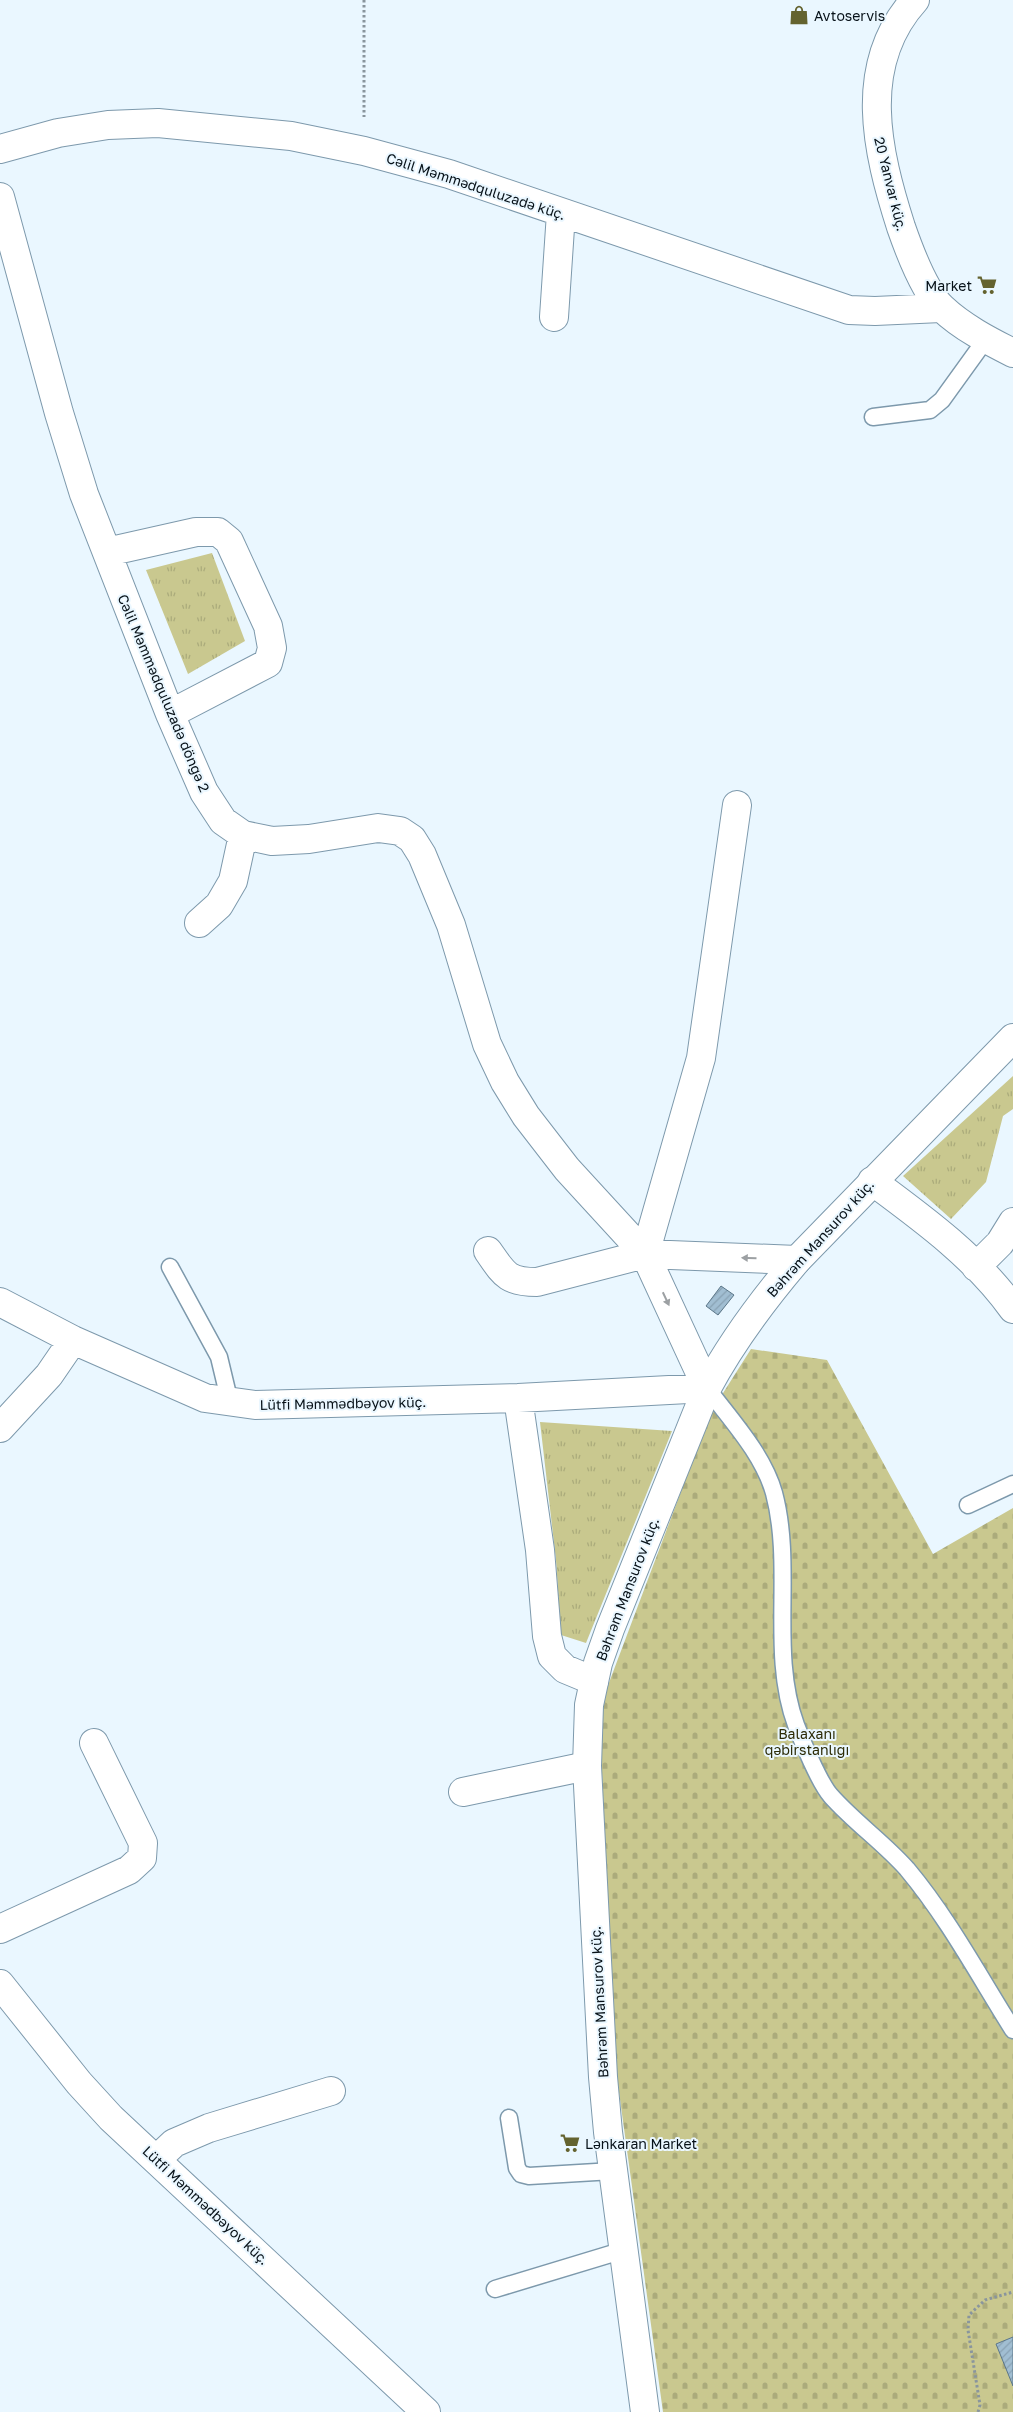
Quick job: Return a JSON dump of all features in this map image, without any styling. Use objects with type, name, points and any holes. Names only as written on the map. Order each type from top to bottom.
[{"type":"street","name":"20 Yanvar küç.","points":[[915,0],[902,14],[887,41],[879,73],[876,104],[877,129],[894,204],[909,250],[926,284],[942,308]]},
{"type":"street","name":"Cəlil Məmmədquluzadə küç.","points":[[0,149],[58,133],[108,125],[158,123],[291,136],[364,151],[450,174],[849,310],[875,311],[942,308]]},
{"type":"street","name":"Cəlil Məmmədquluzadə döngə 2","points":[[0,197],[59,413],[84,494],[170,714],[204,792],[223,821],[243,835],[272,841],[308,839],[378,828],[400,830],[412,839],[422,855],[451,925],[487,1044],[505,1082],[526,1116],[567,1169],[645,1254],[707,1388]]},
{"type":"street","points":[[554,317],[561,213]]},
{"type":"street","points":[[942,308],[986,339],[1013,353]]},
{"type":"street","points":[[107,552],[196,532],[218,532],[229,541],[268,626],[272,648],[268,663],[170,714]]},
{"type":"street","points":[[645,1254],[701,1058],[737,806]]},
{"type":"street","points":[[199,923],[219,905],[233,881],[243,835]]},
{"type":"street","name":"Bəhrəm Mansurov küç.","points":[[644,2412],[613,2171],[599,2028],[587,1766],[587,1730],[594,1681],[610,1629],[707,1388],[738,1334],[797,1260],[1013,1038]]},
{"type":"street","points":[[872,1181],[912,1210],[960,1250],[1013,1309]]},
{"type":"street","points":[[976,1267],[1000,1243],[1013,1222]]},
{"type":"street","points":[[488,1251],[506,1276],[521,1282],[537,1282],[645,1254],[797,1260]]},
{"type":"street","name":"Lütfi Məmmədbəyov küç.","points":[[0,1302],[73,1340],[205,1398],[230,1403],[255,1405],[518,1398],[707,1388]]},
{"type":"street","points":[[0,1428],[49,1375],[73,1340]]},
{"type":"street","points":[[518,1398],[540,1550],[547,1636],[552,1656],[564,1669],[594,1681]]},
{"type":"street","points":[[0,1929],[129,1870],[142,1858],[143,1843],[94,1743]]},
{"type":"street","points":[[463,1792],[587,1766]]},
{"type":"street","name":"Lütfi Məmmədbəyov küç.","points":[[0,1984],[79,2083],[111,2118],[426,2412]]},
{"type":"street","points":[[157,2159],[174,2143],[209,2128],[331,2091]]},
{"type":"lane","points":[[873,417],[930,410],[942,400],[986,339]]},
{"type":"lane","points":[[170,1267],[219,1357],[230,1403]]},
{"type":"lane","points":[[707,1388],[749,1443],[765,1470],[774,1492],[782,1540],[783,1638],[787,1688],[796,1724],[812,1760],[829,1794],[906,1868],[935,1906],[1013,2030]]},
{"type":"lane","points":[[968,1505],[1013,1484]]},
{"type":"lane","points":[[510,2118],[517,2168],[521,2174],[530,2176],[613,2171]]},
{"type":"lane","points":[[495,2289],[624,2250]]},
{"type":"path","points":[[364,0],[364,151]]},
{"type":"path","points":[[978,2412],[980,2405],[968,2330],[969,2315],[985,2300],[1013,2292]]},
{"type":"green space","points":[[212,553],[245,641],[188,674],[146,570]]},
{"type":"green space","points":[[1013,1076],[1013,1109],[1003,1116],[986,1182],[951,1219],[903,1176]]},
{"type":"green space","name":"Balaxanı qəbirstanlığı","points":[[751,1349],[827,1360],[933,1554],[1013,1508],[1013,2412],[663,2412],[615,2063],[600,1728],[607,1688],[711,1412]]},
{"type":"green space","points":[[540,1422],[672,1431],[586,1643],[561,1635],[556,1560]]},
{"type":"building","points":[[721,1286],[734,1295],[718,1315],[706,1306]]},
{"type":"building","points":[[1013,2337],[1013,2386],[996,2344]]},
{"type":"place","name":"Avtoservis","points":[[799,15]]},
{"type":"place","name":"Market","points":[[987,285]]},
{"type":"place","name":"Lənkaran Market","points":[[570,2143]]}]
